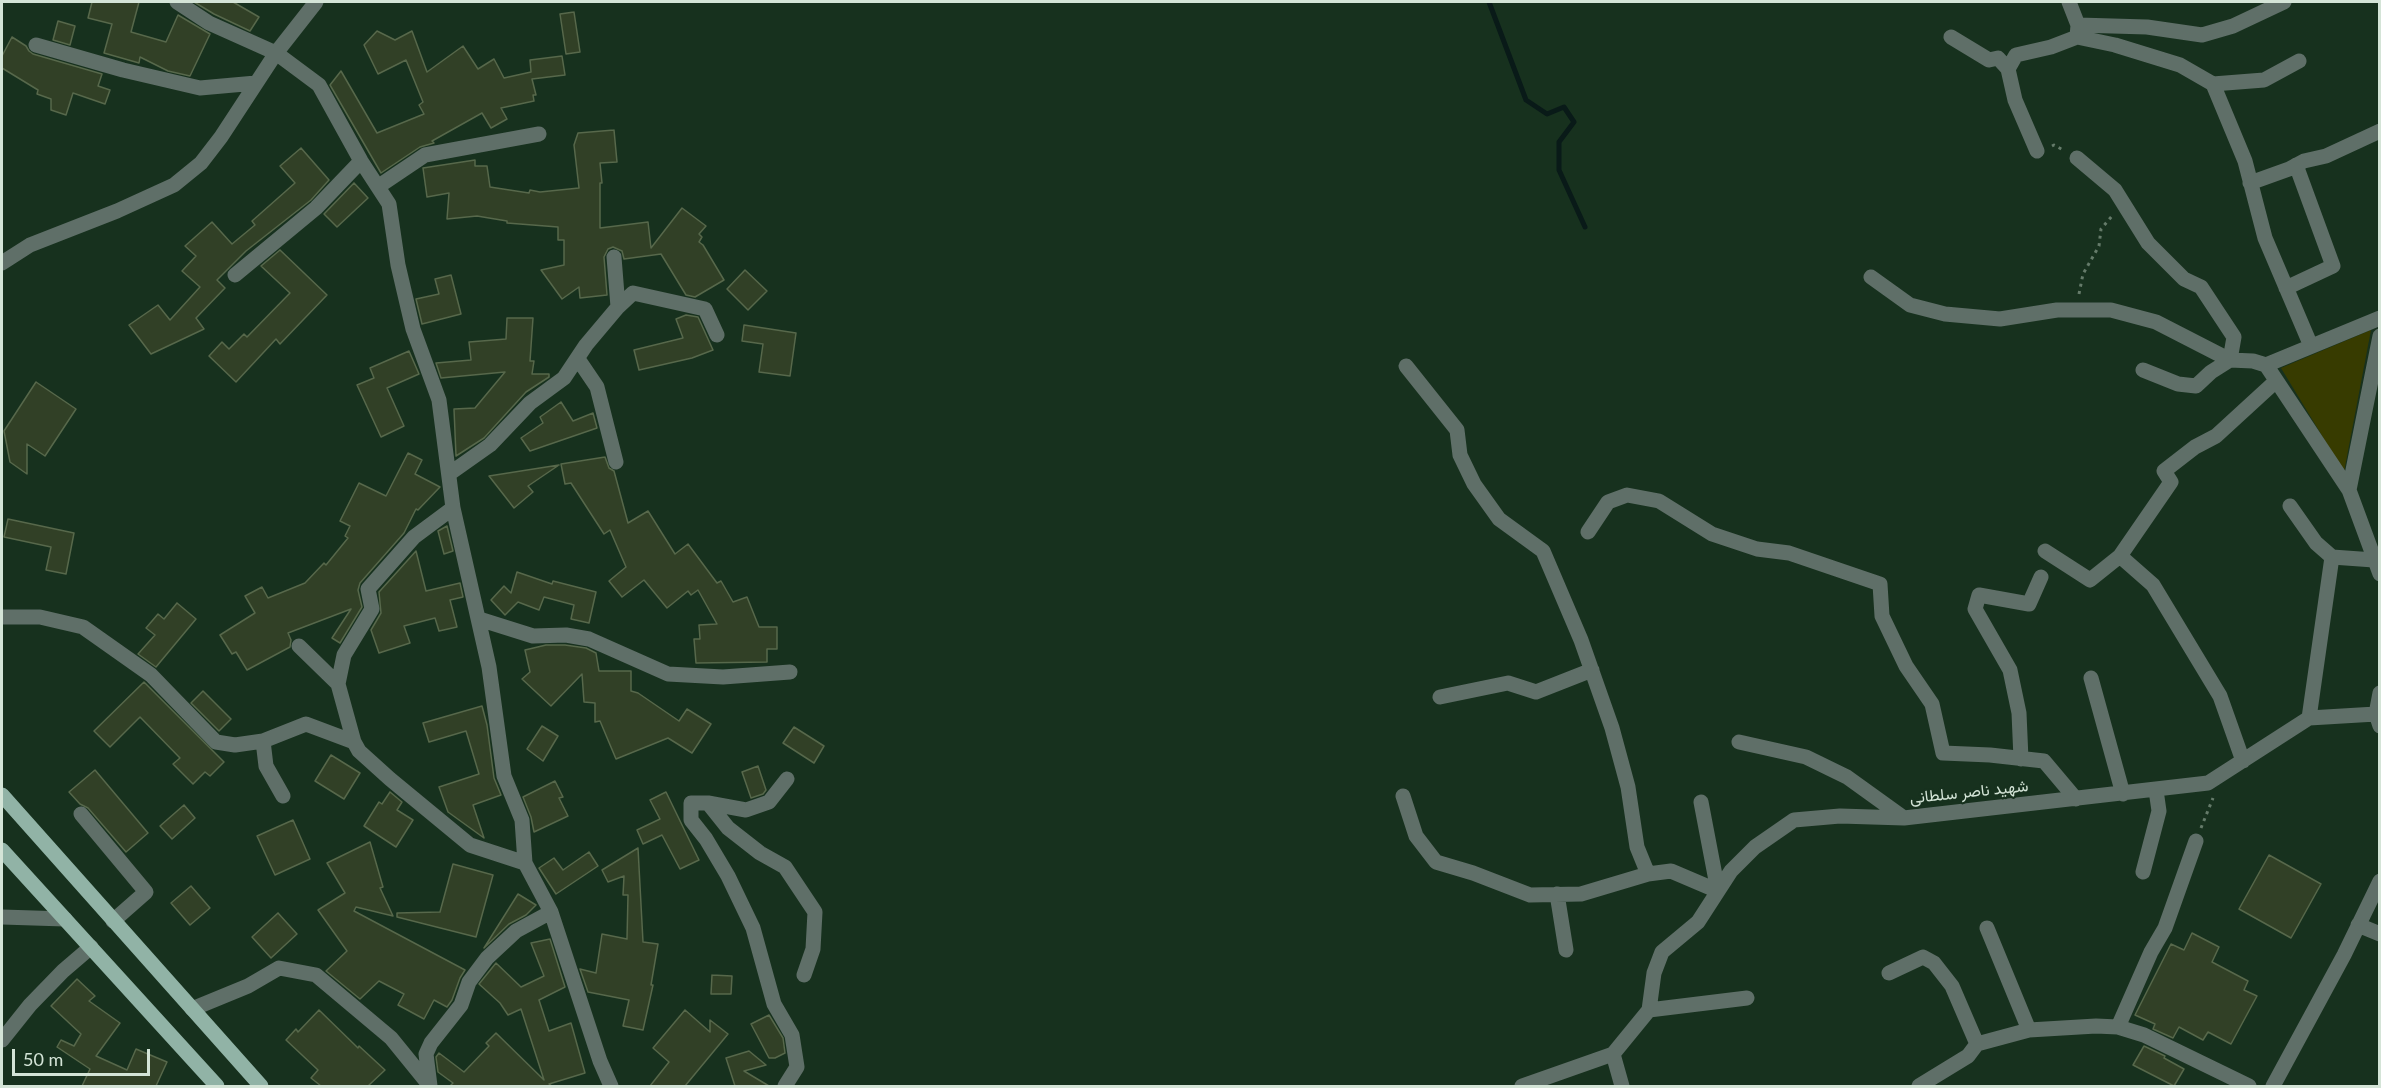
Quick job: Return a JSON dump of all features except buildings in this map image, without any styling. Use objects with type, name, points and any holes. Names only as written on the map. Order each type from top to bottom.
[{"type":"main road","points":[[2,795],[261,1086]]},
{"type":"main road","points":[[2,850],[218,1086]]},
{"type":"street","points":[[177,2],[209,23],[276,53],[319,85],[361,161],[389,204],[398,265],[413,329],[440,400],[453,508],[489,667],[504,776],[522,820],[525,863],[551,912],[600,1061],[611,1086]]},
{"type":"street","points":[[2,263],[30,245],[117,211],[174,185],[201,163],[276,53],[316,2]]},
{"type":"street","points":[[2069,2],[2077,31]]},
{"type":"street","points":[[2008,69],[2016,55],[2051,47],[2077,31],[2147,27],[2202,35],[2233,26],[2284,2]]},
{"type":"street","points":[[2077,31],[2180,65],[2213,84],[2264,80],[2298,62]]},
{"type":"street","points":[[1951,37],[1989,60],[1998,58],[2008,69],[2016,100],[2037,151]]},
{"type":"street","points":[[36,45],[123,70],[200,88],[256,83]]},
{"type":"street","points":[[2213,84],[2245,161],[2265,238],[2311,346]]},
{"type":"street","points":[[2250,183],[2304,161],[2326,156],[2379,131]]},
{"type":"street","points":[[379,186],[425,155],[539,134]]},
{"type":"street","points":[[2076,158],[2115,190],[2148,243],[2184,279],[2201,287],[2234,338],[2230,360],[2211,372],[2196,386],[2178,384],[2143,370]]},
{"type":"street","points":[[235,275],[316,208],[361,161]]},
{"type":"street","points":[[2286,288],[2333,266],[2296,165]]},
{"type":"street","points":[[614,257],[618,308]]},
{"type":"street","points":[[1870,277],[1910,305],[1945,314],[2000,318],[2057,310],[2111,310],[2156,322],[2230,360],[2253,361],[2266,365],[2379,318]]},
{"type":"street","points":[[449,474],[490,445],[530,403],[564,378],[586,345],[633,294],[705,309],[717,334]]},
{"type":"street","points":[[2349,490],[2379,336]]},
{"type":"street","points":[[578,359],[597,387],[616,462]]},
{"type":"street","points":[[2266,365],[2349,490],[2377,567]]},
{"type":"street","points":[[1406,366],[1457,430],[1460,455],[1474,484],[1498,519],[1543,551],[1592,670],[1612,728],[1628,787],[1637,847],[1648,873]]},
{"type":"street","points":[[2045,551],[2090,580],[2120,556],[2170,482],[2164,471],[2195,447],[2216,436],[2276,381]]},
{"type":"street","points":[[1588,532],[1608,502],[1627,495],[1659,501],[1712,534],[1757,549],[1789,553],[1880,584],[1882,616],[1906,666],[1932,704],[1943,753],[2044,761],[2076,799]]},
{"type":"street","points":[[2290,506],[2316,543],[2332,557],[2377,567]]},
{"type":"street","points":[[453,508],[414,537],[368,589],[372,609],[344,655],[338,684],[354,742],[359,751],[470,845],[525,863]]},
{"type":"street","points":[[2120,556],[2153,585],[2189,642],[2220,696],[2243,761]]},
{"type":"street","points":[[2309,718],[2332,557]]},
{"type":"street","points":[[2021,759],[2019,713],[2010,670],[1975,609],[1979,595],[2029,604],[2041,577]]},
{"type":"street","points":[[2,616],[40,617],[83,627],[152,675],[216,742],[235,745],[263,741],[306,724],[354,742]]},
{"type":"street","points":[[478,619],[533,636],[589,639],[668,674],[723,676],[790,672]]},
{"type":"street","points":[[299,646],[338,684]]},
{"type":"street","points":[[1440,697],[1508,683],[1536,692],[1592,670]]},
{"type":"street","points":[[2091,678],[2123,794]]},
{"type":"street","points":[[2378,720],[2379,693]]},
{"type":"street","name":"شهید ناصر سلطانی","points":[[1649,1010],[1654,972],[1662,952],[1698,922],[1731,871],[1755,847],[1794,820],[1840,816],[1904,818],[2208,783],[2309,718],[2378,720]]},
{"type":"street","points":[[263,741],[266,766],[283,796]]},
{"type":"street","points":[[1739,742],[1806,757],[1847,777],[1904,818]]},
{"type":"street","points":[[785,1086],[797,1067],[792,1035],[774,1004],[753,928],[728,876],[706,839],[691,820],[691,803],[708,803],[746,810],[769,802],[787,779]]},
{"type":"street","points":[[2143,872],[2159,812],[2156,790]]},
{"type":"street","points":[[1403,796],[1416,836],[1436,861],[1530,895],[1581,894],[1648,873],[1671,871],[1718,891]]},
{"type":"street","points":[[1701,802],[1718,891]]},
{"type":"street","points":[[708,803],[728,828],[760,853],[785,867],[815,912],[813,949],[804,975]]},
{"type":"street","points":[[81,814],[146,892],[113,921]]},
{"type":"street","points":[[2118,1026],[2151,952],[2165,928],[2196,841]]},
{"type":"street","points":[[2273,1086],[2379,882]]},
{"type":"street","points":[[1557,894],[1566,950]]},
{"type":"street","points":[[430,1086],[426,1054],[431,1043],[461,1005],[469,982],[488,958],[516,931],[551,912]]},
{"type":"street","points":[[2,917],[65,919]]},
{"type":"street","points":[[2358,925],[2379,934]]},
{"type":"street","points":[[1987,928],[2029,1030]]},
{"type":"street","points":[[2,1040],[47,988],[91,947]]},
{"type":"street","points":[[1889,974],[1923,957],[1934,963],[1952,987],[1977,1044]]},
{"type":"street","points":[[192,1009],[248,986],[279,968],[316,975],[390,1038],[430,1086]]},
{"type":"street","points":[[1522,1086],[1613,1054],[1649,1010],[1747,998]]},
{"type":"street","points":[[1919,1086],[1968,1056],[1977,1044],[2029,1030],[2118,1026],[2144,1035],[2249,1086]]},
{"type":"street","points":[[1613,1054],[1622,1086]]},
{"type":"path","points":[[2037,151],[2054,145],[2076,158]]},
{"type":"path","points":[[2075,310],[2083,274],[2099,246],[2101,229],[2123,203]]},
{"type":"path","points":[[2196,841],[2214,795],[2208,783]]},
{"type":"shaded area","points":[[2371,330],[2344,472],[2281,368]]},
{"type":"waterway","points":[[1489,2],[1526,100],[1547,114],[1564,107],[1574,122],[1559,142],[1559,170],[1585,227]]}]
